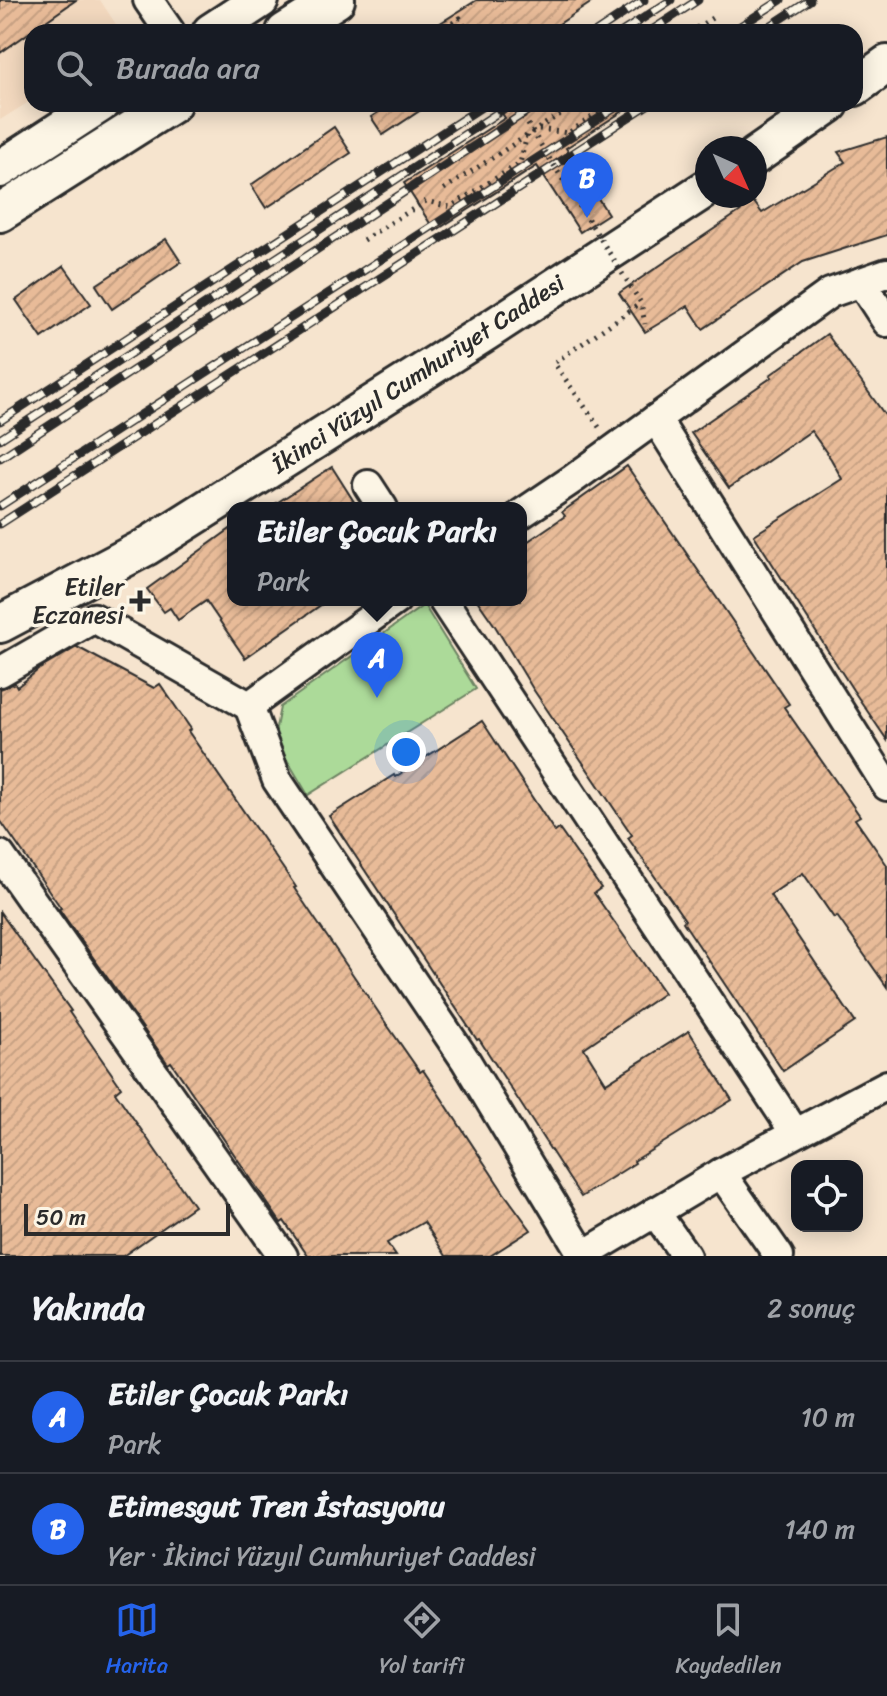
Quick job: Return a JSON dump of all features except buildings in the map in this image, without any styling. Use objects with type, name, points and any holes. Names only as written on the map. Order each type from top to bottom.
[{"type":"main road","points":[[223,24],[260,0]]},
{"type":"main road","points":[[298,24],[336,0]]},
{"type":"main road","points":[[863,81],[887,64]]},
{"type":"main road","points":[[0,169],[88,112]]},
{"type":"main road","points":[[0,213],[159,112]]},
{"type":"main road","points":[[767,148],[818,112]]},
{"type":"main road","name":"İkinci Yüzyıl Cumhuriyet Caddesi","points":[[0,624],[146,547],[473,341],[695,196]]},
{"type":"street","points":[[148,0],[164,24]]},
{"type":"street","points":[[527,510],[830,293],[874,278],[887,322]]},
{"type":"street","points":[[656,419],[887,786]]},
{"type":"street","points":[[249,706],[388,606]]},
{"type":"street","points":[[447,606],[795,1133]]},
{"type":"street","points":[[0,672],[94,618],[249,706],[277,780],[466,1061],[582,1256],[721,1173],[887,1085]]},
{"type":"street","points":[[0,855],[283,1256]]},
{"type":"street","points":[[721,1173],[779,1256]]},
{"type":"street","points":[[655,1212],[686,1256]]},
{"type":"path","points":[[703,24],[712,18]]},
{"type":"path","points":[[520,112],[641,303],[645,324]]},
{"type":"path","points":[[444,189],[564,112]]},
{"type":"path","points":[[533,132],[568,133],[600,112]]},
{"type":"path","points":[[363,240],[426,201],[450,207],[520,163],[533,132]]},
{"type":"path","points":[[614,449],[554,363],[641,303]]},
{"type":"shaded area","points":[[0,0],[100,0],[116,24],[24,24],[24,105],[0,120]]},
{"type":"green space","points":[[423,606],[476,689],[308,795],[274,738],[280,707]]},
{"type":"railway","points":[[608,24],[644,0]]},
{"type":"railway","points":[[634,24],[671,0]]},
{"type":"railway","points":[[661,24],[698,0]]},
{"type":"railway","points":[[744,24],[781,0]]},
{"type":"railway","points":[[773,24],[810,0]]},
{"type":"railway","points":[[0,421],[474,112]]},
{"type":"railway","points":[[0,439],[499,112]]},
{"type":"railway","points":[[0,458],[526,112]]},
{"type":"railway","points":[[0,506],[609,112]]},
{"type":"railway","points":[[0,524],[637,112]]},
{"type":"place","name":"Etimesgut Tren İstasyonu","points":[[587,218]]},
{"type":"place","name":"Etiler Eczanesi","points":[[140,601]]},
{"type":"place","name":"Etiler Çocuk Parkı","points":[[377,698]]}]
